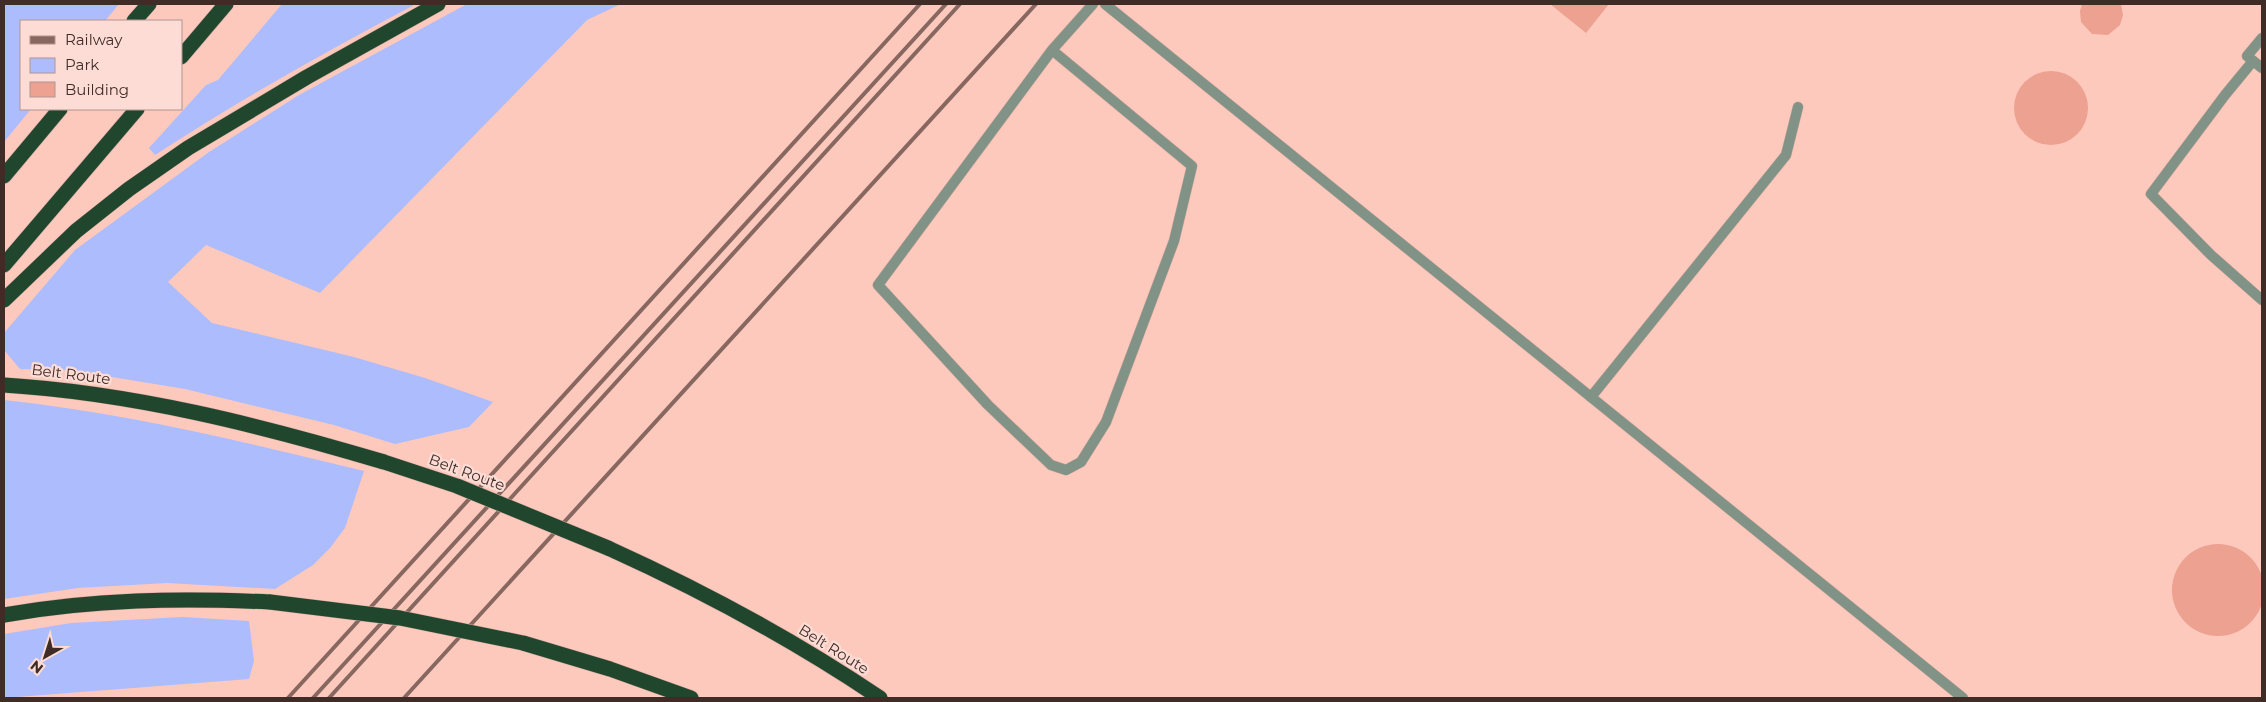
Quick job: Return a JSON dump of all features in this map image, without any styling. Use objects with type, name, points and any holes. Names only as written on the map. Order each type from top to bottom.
[{"type":"highway","points":[[135,20],[148,4]]},
{"type":"highway","points":[[182,56],[226,4]]},
{"type":"highway","points":[[4,300],[76,232],[129,189],[188,148],[307,77],[438,4]]},
{"type":"highway","points":[[4,176],[59,110]]},
{"type":"highway","points":[[4,265],[136,110]]},
{"type":"highway","name":"Belt Route","points":[[4,385],[93,394],[185,411],[278,432],[384,462],[476,493],[608,548],[732,609],[811,654],[880,698]]},
{"type":"highway","points":[[4,615],[67,605],[153,599],[270,602],[400,618],[522,643],[610,669],[691,698]]},
{"type":"lane","points":[[1052,50],[1192,166],[1174,242],[1106,422],[1081,462],[1066,470],[1051,464],[988,405],[878,285],[1052,50],[1093,4]]},
{"type":"lane","points":[[1105,4],[1963,698]]},
{"type":"lane","points":[[2262,38],[2247,56],[2262,68]]},
{"type":"lane","points":[[2253,61],[2225,94],[2151,194],[2211,255],[2262,300]]},
{"type":"lane","points":[[1591,397],[1786,155],[1798,107]]},
{"type":"green space","points":[[4,4],[119,4],[106,20],[20,20],[20,110],[30,110],[4,142]]},
{"type":"green space","points":[[282,4],[416,4],[284,76],[155,155],[149,148],[206,85],[218,80]]},
{"type":"green space","points":[[467,4],[621,4],[587,20],[320,293],[206,245],[168,282],[212,323],[354,357],[425,378],[493,402],[469,427],[395,444],[334,425],[185,389],[69,370],[20,369],[4,350],[4,333],[75,250],[209,152],[299,95]]},
{"type":"green space","points":[[4,400],[95,412],[230,439],[364,471],[345,528],[330,548],[313,565],[275,589],[167,583],[78,588],[4,599]]},
{"type":"green space","points":[[183,617],[249,621],[254,661],[249,679],[4,698],[4,634],[71,623]]},
{"type":"building","points":[[1550,4],[1609,4],[1586,33]]},
{"type":"building","points":[[2082,4],[2121,4],[2123,15],[2120,25],[2108,35],[2092,34],[2081,22],[2080,11]]},
{"type":"building","points":[[2058,71],[2078,81],[2086,94],[2088,108],[2086,122],[2078,135],[2065,143],[2044,145],[2024,135],[2016,122],[2014,101],[2024,81],[2037,73]]},
{"type":"building","points":[[2218,544],[2235,548],[2250,558],[2260,573],[2264,590],[2260,607],[2250,622],[2235,632],[2218,636],[2201,632],[2186,622],[2176,607],[2172,590],[2176,573],[2186,558],[2201,548]]},
{"type":"railway","points":[[288,698],[920,4]]},
{"type":"railway","points":[[313,698],[946,4]]},
{"type":"railway","points":[[329,698],[960,4]]},
{"type":"railway","points":[[404,698],[1036,4]]}]
